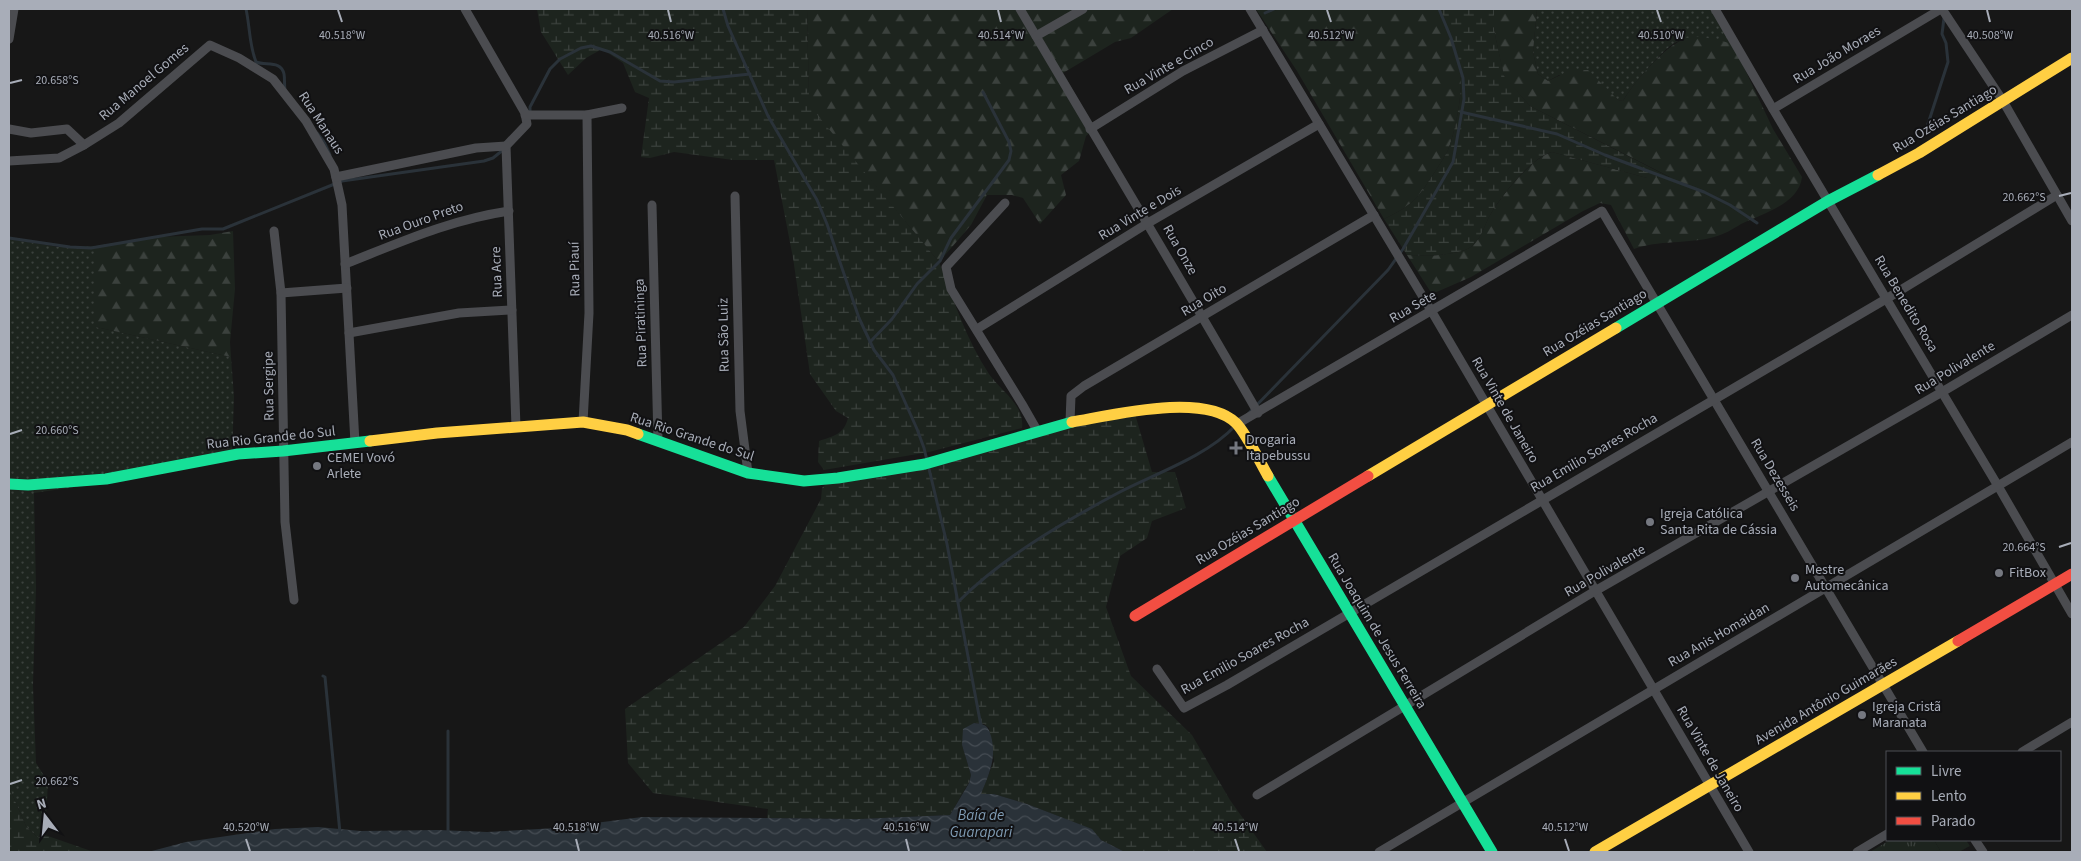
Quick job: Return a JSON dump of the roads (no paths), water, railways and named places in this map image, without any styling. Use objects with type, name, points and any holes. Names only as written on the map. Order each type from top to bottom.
[{"type":"street","points":[[9,39],[14,9]]},
{"type":"street","points":[[465,9],[526,120]]},
{"type":"street","name":"Rua Onze","points":[[1020,9],[1090,129],[1148,223],[1258,413]]},
{"type":"street","points":[[1036,36],[1083,9]]},
{"type":"street","name":"Rua Vinte de Janeiro","points":[[1250,9],[1432,312],[1748,852]]},
{"type":"street","points":[[1941,9],[2003,102],[2072,220]]},
{"type":"street","name":"Rua João Moraes","points":[[1773,109],[1941,9]]},
{"type":"street","name":"Rua Benedito Rosa","points":[[1718,10],[1773,109],[1998,486],[2072,614]]},
{"type":"street","name":"Rua Vinte e Cinco","points":[[1090,129],[1183,72],[1263,30]]},
{"type":"street","name":"Rua Manoel Gomes","points":[[9,161],[59,158],[84,145],[119,123],[210,45]]},
{"type":"street","name":"Rua Manaus","points":[[210,45],[239,58],[274,79],[306,121],[334,169],[342,205],[355,444]]},
{"type":"street","name":"Rua Ozéias Santiago","points":[[1135,616],[1828,201],[1919,153],[2072,58]]},
{"type":"street","points":[[336,178],[476,148],[506,146],[526,120],[587,115],[622,108]]},
{"type":"street","name":"Rua Piauí","points":[[583,422],[589,313],[587,115]]},
{"type":"street","name":"Rua Vinte e Dois","points":[[976,329],[1148,223],[1319,124]]},
{"type":"street","points":[[9,129],[31,133],[66,129],[84,145]]},
{"type":"street","name":"Rua Acre","points":[[506,146],[516,427]]},
{"type":"street","name":"Rua Emilio Soares Rocha","points":[[1157,669],[1184,708],[1886,299],[2057,195]]},
{"type":"street","name":"Rua São Luiz","points":[[735,196],[740,410],[748,473]]},
{"type":"street","points":[[1005,203],[946,267],[951,289],[1038,432]]},
{"type":"street","name":"Rua Piratininga","points":[[652,205],[658,440]]},
{"type":"street","name":"Rua Ouro Preto","points":[[345,264],[449,223],[476,216],[509,211]]},
{"type":"street","name":"Rua Dezesseis","points":[[1602,211],[1923,751]]},
{"type":"street","name":"Rua Sete","points":[[1237,424],[1432,312],[1602,211]]},
{"type":"street","name":"Rua Oito","points":[[1070,422],[1071,396],[1084,386],[1374,215]]},
{"type":"street","name":"Rua Sergipe","points":[[274,231],[281,293],[285,522],[294,600]]},
{"type":"street","points":[[281,293],[346,288]]},
{"type":"street","points":[[349,333],[459,313],[512,310]]},
{"type":"street","name":"Rua Polivalente","points":[[1257,795],[1595,591],[1942,392],[2072,314]]},
{"type":"street","name":"Rua Rio Grande do Sul","points":[[9,484],[28,485],[106,479],[238,454],[355,444],[437,433],[583,422],[627,430],[748,473],[804,481],[838,478],[925,464],[1070,422],[1157,407],[1210,410],[1226,416],[1237,424]]},
{"type":"street","name":"Rua Joaquim de Jesus Ferreira","points":[[1237,424],[1492,852]]},
{"type":"street","name":"Rua Anis Homaidan","points":[[1380,852],[1652,689],[1826,589],[2072,442]]},
{"type":"street","name":"Avenida Antônio Guimarães","points":[[1595,852],[2072,574]]},
{"type":"street","points":[[2024,751],[2072,722]]},
{"type":"street","points":[[1857,852],[1886,835]]},
{"type":"street","points":[[1976,841],[1982,852]]},
{"type":"water","name":"Baía de Guarapari","points":[[974,723],[987,727],[993,744],[993,759],[981,794],[994,794],[1027,804],[1092,829],[1101,840],[1125,852],[148,852],[186,842],[275,829],[318,827],[361,831],[438,830],[487,832],[556,828],[642,817],[859,819],[950,815],[969,783],[971,775],[962,745],[963,729]]},
{"type":"waterway","points":[[246,9],[252,49],[256,62],[273,64],[280,67],[284,74],[285,90]]},
{"type":"waterway","points":[[723,9],[728,26],[768,116],[817,200],[859,318],[874,350],[893,375],[924,448],[947,544],[981,726]]},
{"type":"waterway","points":[[1265,13],[1274,9]]},
{"type":"waterway","points":[[1247,415],[1388,270],[1403,249],[1453,162],[1464,99],[1463,78],[1451,38],[1439,9]]},
{"type":"waterway","points":[[1926,130],[1948,62],[1946,43],[1942,34],[1944,18]]},
{"type":"waterway","points":[[530,115],[530,107],[550,69],[560,59],[581,48],[591,46],[610,52],[660,81],[674,82],[750,74]]},
{"type":"waterway","points":[[870,342],[892,319],[917,284],[940,261],[951,238],[1009,160],[1011,151],[1009,142],[983,92]]},
{"type":"waterway","points":[[1461,112],[1557,134],[1605,155],[1704,192],[1730,205],[1757,223]]},
{"type":"waterway","points":[[317,133],[330,155]]},
{"type":"waterway","points":[[9,238],[70,247],[91,248],[202,229],[223,229],[342,181],[484,161],[493,158],[503,150]]},
{"type":"waterway","points":[[959,601],[994,570],[1033,542],[1116,494],[1195,456],[1210,447],[1235,426]]},
{"type":"waterway","points":[[323,676],[325,677],[340,833]]},
{"type":"waterway","points":[[448,731],[448,832]]},
{"type":"place","name":"Drogaria Itapebussu","points":[[1236,448]]},
{"type":"place","name":"CEMEI Vovó Arlete","points":[[317,466]]},
{"type":"place","name":"Igreja Católica Santa Rita de Cássia","points":[[1650,522]]},
{"type":"place","name":"FitBox","points":[[1999,573]]},
{"type":"place","name":"Mestre Automecânica","points":[[1795,578]]},
{"type":"place","name":"Igreja Cristã Maranata","points":[[1862,715]]}]
